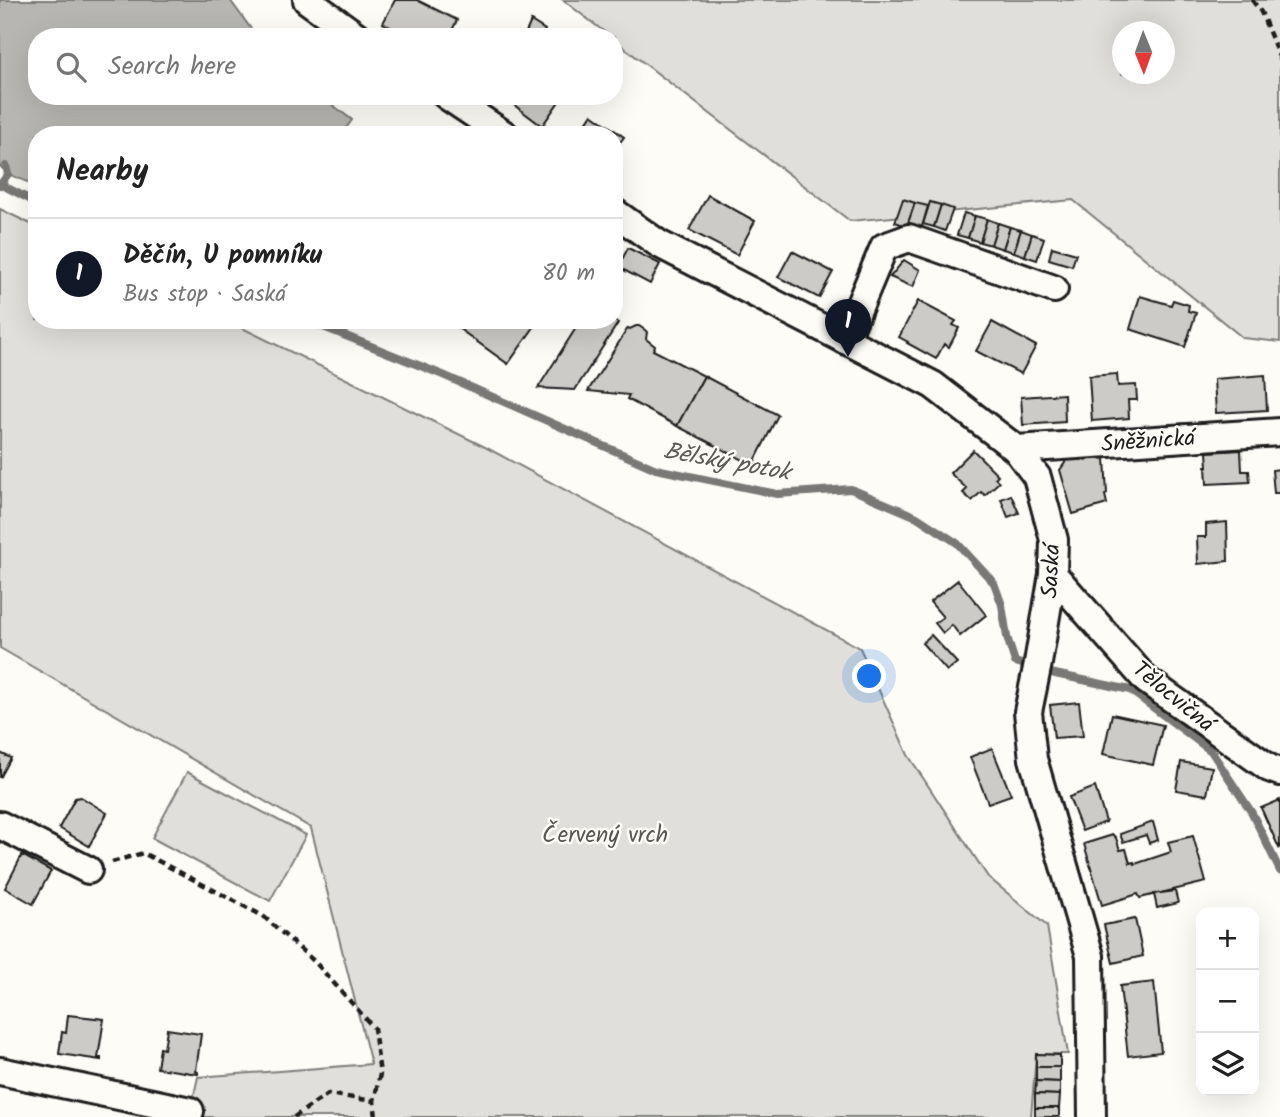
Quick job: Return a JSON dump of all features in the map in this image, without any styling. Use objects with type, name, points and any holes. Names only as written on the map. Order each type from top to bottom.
[{"type":"street","points":[[307,0],[346,28]]},
{"type":"street","points":[[460,105],[492,126]]},
{"type":"street","name":"Saská","points":[[623,218],[659,244],[933,385],[1016,449],[1037,477],[1054,540],[1053,573],[1028,712],[1033,759],[1090,956],[1091,1117]]},
{"type":"street","points":[[845,340],[884,247],[909,238],[1054,289]]},
{"type":"street","name":"Sněžnická","points":[[1016,449],[1280,432]]},
{"type":"street","name":"Tělocvičná","points":[[1053,573],[1146,680],[1274,770]]},
{"type":"street","points":[[0,825],[88,870]]},
{"type":"street","points":[[0,1071],[190,1111]]},
{"type":"path","points":[[1252,0],[1261,12],[1280,59]]},
{"type":"path","points":[[88,870],[143,853],[264,916],[314,962],[374,1028],[380,1074],[374,1101],[376,1117]]},
{"type":"path","points":[[294,1117],[328,1094],[374,1101]]},
{"type":"green space","points":[[563,0],[1280,0],[1280,342],[1243,338],[1073,200],[850,221],[623,47],[623,28],[599,28]]},
{"type":"green space","name":"Červený vrch","points":[[0,209],[28,223],[28,329],[244,329],[485,447],[860,648],[908,755],[988,877],[1047,926],[1068,1054],[1036,1054],[1031,1117],[189,1117],[198,1077],[371,1064],[311,828],[0,648]]},
{"type":"green space","points":[[187,772],[306,835],[270,901],[152,838]]},
{"type":"shaded area","points":[[0,0],[230,0],[250,28],[28,28],[28,105],[333,105],[352,120],[348,126],[28,126],[28,182],[8,174],[0,166]]},
{"type":"building","points":[[395,0],[417,0],[457,20],[453,28],[392,28],[383,23]]},
{"type":"building","points":[[531,21],[542,28],[528,28]]},
{"type":"building","points":[[514,105],[556,105],[542,126]]},
{"type":"building","points":[[592,114],[609,126],[584,126]]},
{"type":"building","points":[[708,195],[755,221],[737,255],[689,230]]},
{"type":"building","points":[[903,199],[915,203],[907,226],[895,222]]},
{"type":"building","points":[[930,202],[941,205],[934,227],[923,224]]},
{"type":"building","points":[[915,203],[928,206],[921,230],[907,226]]},
{"type":"building","points":[[941,205],[953,209],[945,231],[934,227]]},
{"type":"building","points":[[964,213],[975,216],[968,238],[957,235]]},
{"type":"building","points":[[975,216],[987,219],[980,242],[968,238]]},
{"type":"building","points":[[987,219],[998,223],[991,245],[980,242]]},
{"type":"building","points":[[998,223],[1010,227],[1003,249],[991,245]]},
{"type":"building","points":[[1010,227],[1021,230],[1014,252],[1003,249]]},
{"type":"building","points":[[1021,230],[1032,234],[1025,256],[1014,252]]},
{"type":"building","points":[[1032,234],[1044,238],[1037,260],[1025,256]]},
{"type":"building","points":[[1052,247],[1076,254],[1072,266],[1049,259]]},
{"type":"building","points":[[628,248],[660,264],[650,284],[623,270],[623,258]]},
{"type":"building","points":[[792,251],[833,272],[819,298],[778,277]]},
{"type":"building","points":[[904,260],[920,270],[913,287],[890,277]]},
{"type":"building","points":[[1140,296],[1171,305],[1173,300],[1189,305],[1188,311],[1196,313],[1185,347],[1130,329]]},
{"type":"building","points":[[918,301],[956,321],[953,325],[959,328],[949,347],[944,344],[936,359],[899,337]]},
{"type":"building","points":[[992,322],[1036,346],[1021,374],[976,351]]},
{"type":"building","points":[[636,326],[647,332],[646,339],[655,346],[653,350],[704,376],[677,426],[627,399],[629,395],[588,391],[628,328]]},
{"type":"building","points":[[459,329],[533,329],[508,364]]},
{"type":"building","points":[[575,329],[614,329],[575,390],[538,388]]},
{"type":"building","points":[[1117,374],[1118,386],[1136,385],[1137,400],[1128,400],[1129,418],[1092,421],[1089,376]]},
{"type":"building","points":[[1265,375],[1267,410],[1216,413],[1214,379]]},
{"type":"building","points":[[704,376],[778,415],[753,465],[677,426]]},
{"type":"building","points":[[1064,394],[1065,422],[1023,425],[1021,397]]},
{"type":"building","points":[[973,450],[998,475],[995,478],[999,482],[985,495],[981,492],[972,501],[963,493],[967,489],[950,473]]},
{"type":"building","points":[[1241,450],[1242,471],[1249,471],[1250,482],[1207,484],[1207,452]]},
{"type":"building","points":[[1105,458],[1107,504],[1073,514],[1060,470],[1067,460]]},
{"type":"building","points":[[1280,469],[1280,493],[1274,493],[1272,470]]},
{"type":"building","points":[[1011,495],[1019,513],[1008,517],[1001,499]]},
{"type":"building","points":[[1227,522],[1228,561],[1198,564],[1197,537],[1206,537],[1206,524]]},
{"type":"building","points":[[958,580],[986,615],[960,636],[952,625],[943,633],[935,623],[943,617],[930,602]]},
{"type":"building","points":[[931,635],[957,663],[947,671],[922,643]]},
{"type":"building","points":[[1079,702],[1083,736],[1054,738],[1050,705]]},
{"type":"building","points":[[1112,714],[1163,725],[1153,765],[1103,754]]},
{"type":"building","points":[[992,748],[1011,795],[988,803],[970,757]]},
{"type":"building","points":[[0,753],[11,758],[0,778]]},
{"type":"building","points":[[1181,762],[1212,767],[1207,795],[1176,790]]},
{"type":"building","points":[[1095,787],[1106,822],[1082,831],[1069,797]]},
{"type":"building","points":[[81,797],[107,813],[89,846],[59,828],[75,798]]},
{"type":"building","points":[[1280,800],[1280,847],[1279,848],[1261,808]]},
{"type":"building","points":[[1153,822],[1158,840],[1149,843],[1146,835],[1123,842],[1120,834]]},
{"type":"building","points":[[1113,835],[1120,850],[1126,849],[1130,863],[1135,864],[1171,852],[1168,842],[1193,836],[1206,882],[1140,898],[1138,894],[1102,905],[1084,844]]},
{"type":"building","points":[[22,855],[51,871],[33,904],[5,888]]},
{"type":"building","points":[[1175,891],[1178,903],[1157,908],[1154,894]]},
{"type":"building","points":[[1135,919],[1143,956],[1113,963],[1104,925]]},
{"type":"building","points":[[1154,982],[1161,1052],[1128,1056],[1120,986]]},
{"type":"building","points":[[68,1015],[104,1019],[98,1058],[101,1060],[59,1054]]},
{"type":"building","points":[[167,1029],[201,1034],[196,1071],[198,1074],[157,1068]]},
{"type":"building","points":[[1036,1054],[1060,1055],[1060,1067],[1036,1067]]},
{"type":"building","points":[[1036,1067],[1060,1067],[1060,1082],[1036,1081]]},
{"type":"building","points":[[1036,1081],[1060,1082],[1060,1095],[1035,1094]]},
{"type":"building","points":[[1035,1094],[1060,1095],[1059,1108],[1035,1108]]},
{"type":"building","points":[[1035,1108],[1059,1108],[1059,1117],[1035,1117]]},
{"type":"waterway","points":[[0,185],[8,174],[6,166]]},
{"type":"waterway","name":"Bělský potok","points":[[0,184],[28,198]]},
{"type":"waterway","name":"Bělský potok","points":[[328,329],[443,375],[656,469],[777,494],[851,489],[917,517],[957,543],[994,583],[1015,662],[1055,674],[1130,690],[1211,751],[1252,813],[1280,871]]},
{"type":"place","name":"Děčín, U pomníku","points":[[848,357]]}]
